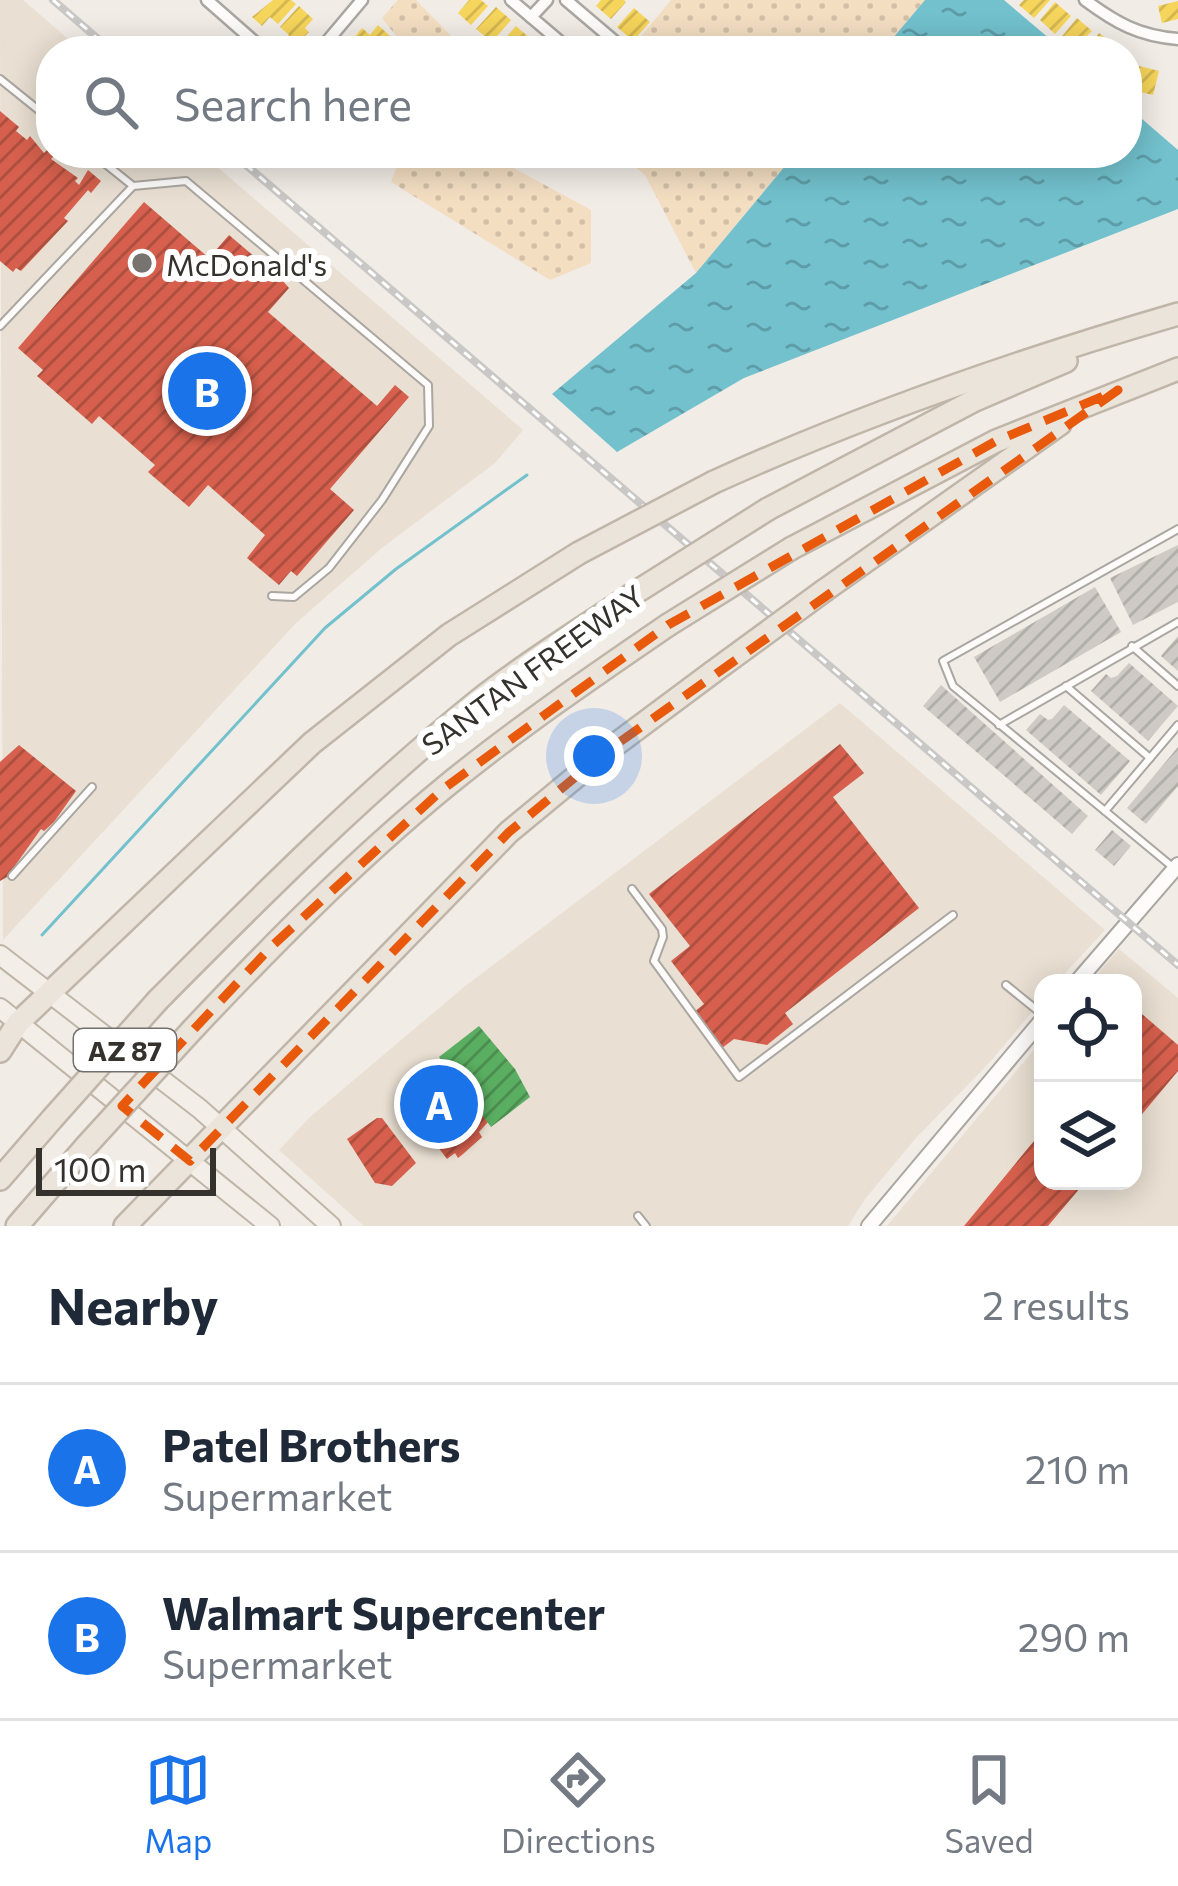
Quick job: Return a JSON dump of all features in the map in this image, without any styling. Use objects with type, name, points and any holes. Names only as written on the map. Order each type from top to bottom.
[{"type":"highway","points":[[0,1052],[9,1016],[51,992],[312,743],[388,680],[487,609],[714,482],[849,424],[952,386],[1178,315]]},
{"type":"highway","name":"SANTAN FREEWAY","points":[[0,1179],[158,1000],[268,888],[483,697],[768,509],[975,400],[1178,315]]},
{"type":"highway","name":"SANTAN FREEWAY","points":[[17,1226],[271,946],[443,789],[534,719],[668,625],[792,548],[996,441],[1178,369]]},
{"type":"highway","points":[[125,1226],[509,832],[607,751],[825,590],[1041,437],[1118,390]]},
{"type":"main road","name":"AZ 87","points":[[0,955],[221,1128],[331,1226]]},
{"type":"main road","name":"AZ 87","points":[[9,1016],[270,1226]]},
{"type":"street","points":[[207,0],[248,36]]},
{"type":"street","points":[[332,36],[362,0]]},
{"type":"street","points":[[511,0],[553,36]]},
{"type":"street","points":[[531,17],[547,0]]},
{"type":"street","points":[[566,0],[608,36]]},
{"type":"street","points":[[1085,0],[1118,25],[1147,37],[1178,39]]},
{"type":"street","points":[[1084,974],[1176,867]]},
{"type":"street","points":[[869,1226],[1034,1028]]},
{"type":"lane","points":[[0,79],[36,108]]},
{"type":"lane","points":[[111,168],[133,186]]},
{"type":"lane","points":[[0,326],[133,186],[186,181],[428,385],[429,426],[382,500],[329,568],[294,597],[272,596]]},
{"type":"lane","points":[[1176,867],[952,686],[943,661],[1178,529]]},
{"type":"lane","points":[[998,726],[1178,622]]},
{"type":"lane","points":[[1132,646],[1178,686]]},
{"type":"lane","points":[[1066,686],[1150,758]]},
{"type":"lane","points":[[1105,811],[1178,725]]},
{"type":"lane","points":[[13,876],[92,788]]},
{"type":"lane","points":[[632,889],[662,929],[654,961],[739,1077],[953,915]]},
{"type":"lane","points":[[1006,985],[1034,1009]]},
{"type":"lane","points":[[638,1216],[646,1226]]},
{"type":"highlighted area","points":[[1118,390],[607,751],[509,832],[190,1161],[122,1106],[271,947],[443,789],[668,625],[996,441]]},
{"type":"shaded area","points":[[0,0],[23,0],[65,36],[36,36],[36,168],[218,168],[523,430],[495,463],[383,547],[296,623],[3,940]]},
{"type":"shaded area","points":[[398,0],[416,0],[451,36],[396,36],[382,18]]},
{"type":"shaded area","points":[[671,0],[925,0],[895,36],[641,36]]},
{"type":"shaded area","points":[[396,168],[514,168],[591,210],[591,263],[550,280],[391,182]]},
{"type":"shaded area","points":[[637,168],[784,168],[696,273],[645,175]]},
{"type":"shaded area","points":[[840,703],[1105,930],[1064,974],[1034,974],[1034,1010],[915,1139],[848,1226],[364,1226],[279,1150],[310,1117],[464,987]]},
{"type":"shaded area","points":[[1119,949],[1178,998],[1178,1226],[887,1226],[1034,1050],[1034,1190],[1142,1190],[1142,974],[1098,974]]},
{"type":"water","points":[[925,0],[1004,0],[1046,36],[895,36]]},
{"type":"water","points":[[1142,119],[1178,150],[1178,209],[744,378],[617,452],[552,394],[696,273],[784,168],[1142,168]]},
{"type":"building: Homes","points":[[273,0],[296,4],[278,24],[270,17],[262,26],[252,17]]},
{"type":"building: Homes","points":[[469,0],[481,0],[488,6],[471,25],[458,13]]},
{"type":"building: Homes","points":[[601,0],[626,2],[611,19],[596,6]]},
{"type":"building: Homes","points":[[1024,0],[1050,0],[1034,18],[1019,5]]},
{"type":"building: Homes","points":[[1178,1],[1178,19],[1162,23],[1158,6]]},
{"type":"building: Homes","points":[[1055,2],[1071,16],[1055,34],[1040,20]]},
{"type":"building: Homes","points":[[299,6],[313,19],[305,36],[288,36],[280,27]]},
{"type":"building: Homes","points":[[496,7],[511,20],[497,36],[485,36],[476,29]]},
{"type":"building: Homes","points":[[634,8],[650,22],[637,36],[627,36],[617,27]]},
{"type":"building: Homes","points":[[1077,18],[1092,31],[1087,36],[1062,36]]},
{"type":"building: Homes","points":[[378,25],[390,36],[356,36],[362,28],[370,35]]},
{"type":"building: Homes","points":[[516,26],[527,36],[507,36]]},
{"type":"building: Homes","points":[[1142,67],[1159,71],[1153,95],[1142,92]]},
{"type":"building: Shops","points":[[0,111],[19,127],[16,131],[36,143],[36,168],[64,168],[78,178],[79,185],[88,170],[101,181],[91,193],[88,190],[64,218],[68,221],[21,271],[13,272],[0,261]]},
{"type":"building: Shops","points":[[144,202],[209,258],[229,235],[282,280],[289,288],[268,312],[377,406],[395,385],[409,397],[330,489],[354,510],[297,576],[291,571],[279,585],[247,558],[265,535],[208,485],[189,507],[148,472],[155,465],[99,416],[92,424],[37,376],[43,370],[18,348]]},
{"type":"building: Shops","points":[[840,744],[864,773],[833,797],[919,908],[785,1013],[793,1024],[767,1045],[734,1039],[722,1048],[694,1012],[704,1004],[671,961],[690,946],[649,894]]},
{"type":"building: Shops","points":[[19,745],[76,791],[0,881],[0,762]]},
{"type":"building: Shops","points":[[1142,1014],[1178,1045],[1178,1071],[1142,1114]]},
{"type":"building: Shops","points":[[441,1060],[488,1122],[479,1132],[482,1137],[458,1158],[455,1153],[447,1159],[397,1093]]},
{"type":"building: Shops","points":[[382,1118],[416,1163],[392,1186],[375,1183],[347,1139]]},
{"type":"building: Shops","points":[[1034,1141],[1034,1190],[1078,1190],[1048,1226],[964,1226]]},
{"type":"building: Public","points":[[479,1026],[515,1069],[530,1097],[491,1127],[439,1057]]},
{"type":"building: Other","points":[[1178,545],[1178,602],[1133,625],[1110,578]]},
{"type":"building: Other","points":[[1095,587],[1121,632],[1000,702],[974,657]]},
{"type":"building: Other","points":[[1178,636],[1178,671],[1161,656]]},
{"type":"building: Other","points":[[1129,663],[1178,706],[1148,741],[1091,691],[1106,674],[1117,676]]},
{"type":"building: Other","points":[[941,685],[1088,816],[1072,834],[923,706]]},
{"type":"building: Other","points":[[1064,705],[1130,761],[1101,795],[1026,730],[1040,714],[1052,719]]},
{"type":"building: Other","points":[[1178,747],[1178,786],[1146,824],[1127,808]]},
{"type":"building: Other","points":[[1112,830],[1131,846],[1114,866],[1095,850]]},
{"type":"waterway","points":[[42,935],[325,628],[396,569],[527,475]]},
{"type":"railway","points":[[53,0],[95,36]]},
{"type":"railway","points":[[249,168],[1178,965]]},
{"type":"place","name":"McDonald's","points":[[142,263]]},
{"type":"place","name":"Walmart Supercenter","points":[[207,391]]},
{"type":"place","name":"Patel Brothers","points":[[439,1104]]}]
